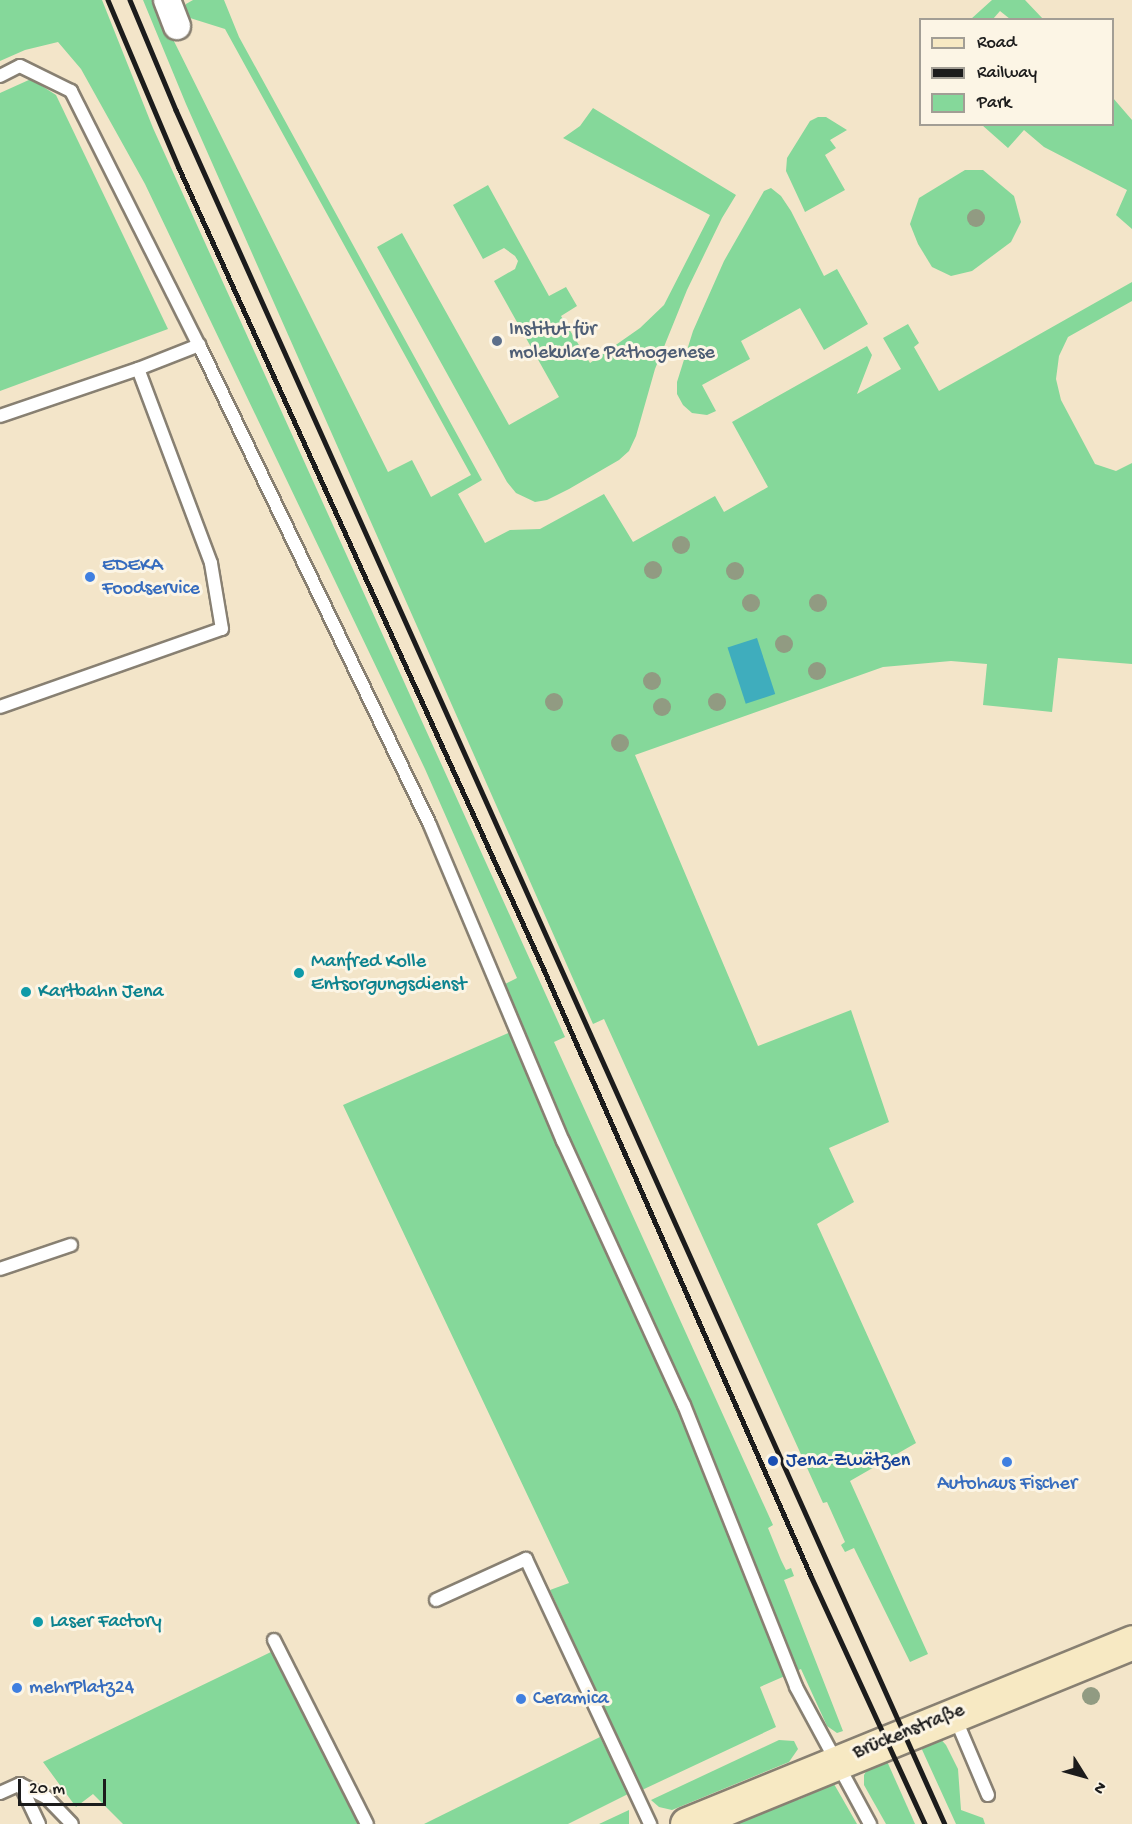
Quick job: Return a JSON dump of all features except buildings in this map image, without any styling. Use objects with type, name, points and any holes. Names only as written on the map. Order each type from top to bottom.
[{"type":"street","points":[[167,0],[177,26]]},
{"type":"street","name":"Brückenstraße","points":[[687,1824],[953,1713],[1132,1642]]},
{"type":"lane","points":[[0,76],[20,66],[70,91],[199,345],[430,825],[563,1140],[684,1405],[796,1687],[870,1824]]},
{"type":"lane","points":[[0,416],[138,369],[199,345]]},
{"type":"lane","points":[[0,707],[222,628],[211,563],[138,369]]},
{"type":"lane","points":[[0,1269],[71,1245]]},
{"type":"lane","points":[[436,1600],[526,1559],[650,1824]]},
{"type":"lane","points":[[274,1640],[367,1824]]},
{"type":"lane","points":[[953,1713],[988,1795]]},
{"type":"lane","points":[[0,1793],[20,1784]]},
{"type":"lane","points":[[20,1784],[39,1824]]},
{"type":"lane","points":[[20,1784],[46,1797],[72,1824]]},
{"type":"green space","points":[[0,0],[102,0],[153,128],[565,1037],[554,1042],[773,1525],[768,1528],[781,1560],[786,1570],[791,1568],[794,1576],[784,1580],[843,1731],[837,1733],[827,1726],[801,1669],[760,1687],[776,1727],[642,1790],[550,1590],[569,1583],[343,1105],[520,1028],[503,985],[517,978],[425,769],[145,184],[81,69],[58,42],[25,50],[0,61]]},
{"type":"green space","points":[[143,0],[158,0],[158,9],[388,472],[412,460],[431,497],[471,475],[225,29],[190,18],[184,9],[186,4],[193,0],[224,0],[239,37],[482,480],[458,494],[485,543],[510,530],[540,529],[604,494],[633,542],[715,496],[724,512],[768,487],[732,422],[867,346],[872,355],[857,394],[901,369],[883,338],[908,324],[919,343],[914,347],[939,391],[1132,282],[1132,301],[1068,337],[1059,356],[1056,379],[1061,400],[1095,464],[1116,471],[1132,463],[1132,664],[1058,658],[1052,712],[983,705],[987,664],[951,661],[883,667],[635,755],[758,1046],[851,1010],[889,1122],[829,1148],[854,1202],[817,1224],[916,1443],[850,1481],[928,1654],[910,1662],[854,1548],[845,1552],[841,1545],[845,1542],[827,1502],[823,1503],[604,1019],[593,1024],[186,104]]},
{"type":"green space","points":[[992,0],[1025,0],[1042,18],[1009,18],[1000,11],[994,18],[972,18]]},
{"type":"green space","points":[[31,79],[56,95],[168,329],[0,391],[0,93]]},
{"type":"green space","points":[[1114,99],[1132,120],[1132,229],[1116,215],[1127,190],[1044,147],[1024,130],[1008,148],[983,126],[1114,126]]},
{"type":"green space","points":[[593,108],[736,195],[722,218],[687,290],[655,369],[636,436],[629,451],[619,460],[569,489],[547,500],[535,502],[516,493],[507,482],[377,247],[402,233],[509,425],[559,397],[494,281],[515,269],[518,261],[504,248],[483,259],[453,205],[488,185],[549,296],[566,287],[577,306],[561,316],[590,363],[640,328],[664,305],[710,215],[563,138],[580,126]]},
{"type":"green space","points":[[818,117],[826,117],[847,130],[830,140],[836,148],[825,155],[845,190],[805,212],[786,171],[787,158],[810,121]]},
{"type":"green space","points":[[965,170],[983,170],[1014,196],[1021,222],[1011,242],[972,271],[951,276],[932,267],[918,244],[910,224],[919,198]]},
{"type":"green space","points":[[771,188],[781,196],[791,211],[824,276],[837,269],[868,324],[824,350],[800,308],[741,341],[750,359],[702,385],[716,411],[707,415],[692,413],[683,405],[677,394],[677,382],[693,331],[724,261],[764,191]]},
{"type":"green space","points":[[273,1651],[360,1824],[123,1824],[93,1794],[76,1807],[43,1762]]},
{"type":"green space","points":[[936,1734],[946,1745],[958,1769],[961,1810],[983,1818],[985,1824],[956,1824],[919,1743]]},
{"type":"green space","points":[[600,1737],[628,1794],[568,1824],[424,1824]]},
{"type":"green space","points":[[779,1740],[794,1741],[798,1749],[789,1762],[672,1810],[659,1807],[651,1800]]},
{"type":"green space","points":[[886,1759],[915,1824],[886,1824],[864,1785],[864,1775],[869,1766]]},
{"type":"green space","points":[[834,1784],[857,1824],[725,1824],[783,1799],[798,1800]]},
{"type":"green space","points":[[629,1810],[629,1824],[599,1824]]},
{"type":"water","points":[[757,638],[775,694],[746,704],[728,648]]},
{"type":"railway","points":[[108,0],[179,168],[545,972],[811,1576],[925,1824]]},
{"type":"railway","points":[[130,0],[176,110],[945,1824]]},
{"type":"place","name":"Institut für molekulare Pathogenese","points":[[497,341]]},
{"type":"place","name":"EDEKA Foodservice","points":[[90,577]]},
{"type":"place","name":"Manfred Kolle Entsorgungsdienst","points":[[299,973]]},
{"type":"place","name":"Kartbahn Jena","points":[[26,992]]},
{"type":"place","name":"Jena-Zwätzen","points":[[773,1461]]},
{"type":"place","name":"Autohaus Fischer","points":[[1007,1462]]},
{"type":"place","name":"Laser Factory","points":[[38,1622]]},
{"type":"place","name":"mehrPlatz24","points":[[17,1688]]},
{"type":"place","name":"Ceramica","points":[[521,1699]]}]
